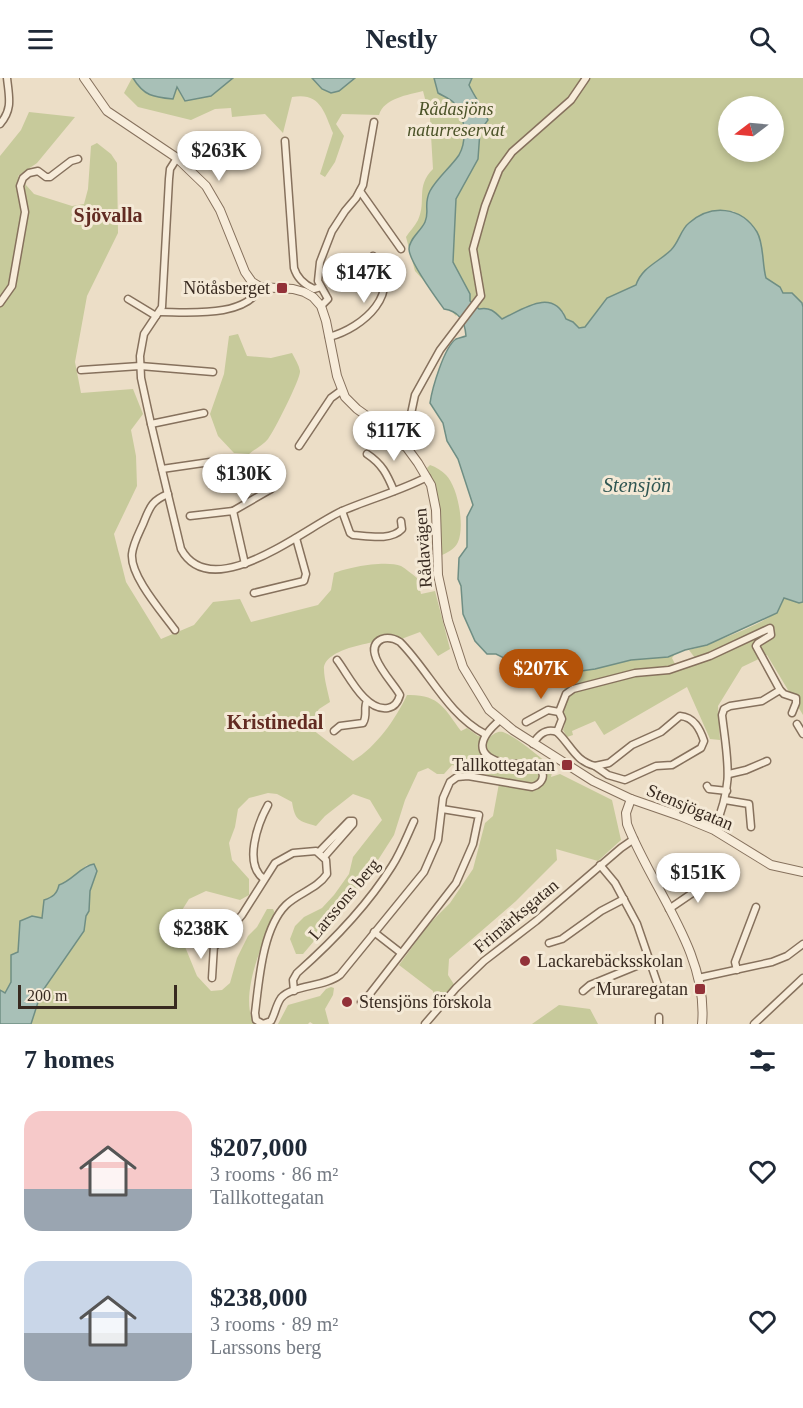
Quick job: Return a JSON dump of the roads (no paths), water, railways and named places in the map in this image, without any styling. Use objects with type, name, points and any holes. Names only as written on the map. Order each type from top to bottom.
[{"type":"street","points":[[0,124],[10,108],[8,78]]},
{"type":"street","points":[[84,78],[107,111],[177,158],[199,178],[213,197],[245,272],[252,282],[260,287],[300,290],[313,297],[321,306],[328,299],[318,276],[323,251],[337,222],[360,191],[366,172],[374,122]]},
{"type":"street","points":[[399,440],[408,428],[415,395],[440,350],[459,322],[477,302],[481,292],[474,265],[473,249],[485,206],[499,170],[512,152],[571,100],[586,78]]},
{"type":"street","points":[[285,141],[294,268],[298,277],[305,284],[316,290],[321,287]]},
{"type":"street","points":[[177,158],[170,169],[163,268],[164,288],[158,314],[144,334],[140,356],[151,424],[182,549],[189,560],[195,565],[210,568],[244,564],[268,555],[342,511],[427,477]]},
{"type":"street","points":[[0,303],[12,286],[25,212],[20,186],[23,178],[29,173],[38,171],[50,177],[71,161],[78,159]]},
{"type":"street","points":[[360,191],[401,249]]},
{"type":"street","points":[[329,337],[344,332],[364,319],[380,302],[383,290],[382,274],[373,256]]},
{"type":"street","points":[[128,298],[158,314],[230,310],[257,294],[260,287]]},
{"type":"street","name":"Rådavägen","points":[[321,306],[342,390],[357,409],[399,440],[412,454],[427,477],[436,510],[439,583],[456,650],[478,693],[489,710],[533,744],[593,781],[631,799]]},
{"type":"street","points":[[81,370],[141,366],[213,372]]},
{"type":"street","points":[[299,446],[332,398],[342,390]]},
{"type":"street","points":[[151,424],[204,413]]},
{"type":"street","points":[[368,454],[380,463],[394,490]]},
{"type":"street","points":[[162,469],[217,461]]},
{"type":"street","points":[[190,516],[233,511],[271,489]]},
{"type":"street","points":[[168,494],[156,498],[150,505],[135,541],[132,561],[144,586],[175,630]]},
{"type":"street","points":[[233,511],[244,564]]},
{"type":"street","points":[[342,511],[350,533],[353,535],[392,536],[402,529],[401,521]]},
{"type":"street","points":[[254,592],[304,581],[306,574],[296,538]]},
{"type":"street","points":[[557,732],[562,719],[559,712],[566,694],[573,689],[635,673],[669,670],[711,656],[770,628],[771,635],[756,646],[780,690],[796,698],[792,713]]},
{"type":"street","points":[[337,660],[354,686],[368,701],[384,709],[393,707],[399,699],[399,693],[378,663],[374,650],[381,640],[396,639],[407,649],[434,685],[470,726],[484,734]]},
{"type":"street","points":[[714,830],[725,800],[729,774],[722,716],[724,709],[762,701],[780,690]]},
{"type":"street","points":[[334,731],[340,726],[363,723],[366,716],[365,705],[368,701]]},
{"type":"street","points":[[526,722],[548,710],[559,712]]},
{"type":"street","points":[[533,744],[543,733],[550,730],[557,732],[575,755],[608,775],[625,780],[656,766],[676,763],[701,748],[704,741],[695,723],[687,717],[680,716],[662,732],[632,745],[609,763],[595,766]]},
{"type":"street","points":[[294,991],[336,979],[344,972],[424,872],[438,840],[447,786],[457,777],[468,776],[532,787],[538,785],[542,780],[543,773],[539,768],[531,765],[505,764],[488,756],[483,749],[484,734],[500,720]]},
{"type":"street","points":[[797,724],[803,734]]},
{"type":"street","points":[[729,774],[767,761]]},
{"type":"street","points":[[707,786],[709,789],[727,791]]},
{"type":"street","points":[[631,799],[626,818],[628,827],[691,956],[698,978],[703,1012],[702,1024]]},
{"type":"street","name":"Stensjögatan","points":[[631,799],[714,830],[771,865],[803,872]]},
{"type":"street","points":[[725,800],[749,804],[752,827]]},
{"type":"street","points":[[264,879],[256,868],[254,845],[258,824],[268,805]]},
{"type":"street","points":[[361,1002],[449,896],[473,844],[479,815],[442,809]]},
{"type":"street","points":[[349,821],[353,821],[353,824],[322,854],[349,821]]},
{"type":"street","name":"Larssons berg","points":[[322,854],[328,868],[324,879],[285,906],[271,932],[261,968],[255,1017],[258,1022],[266,1024],[271,1021],[281,999],[294,991],[293,980],[297,973],[345,926],[381,882],[402,847],[414,821]]},
{"type":"street","name":"Frimärksgatan","points":[[425,1024],[456,988],[484,961],[634,839]]},
{"type":"street","points":[[214,945],[218,944],[242,915],[275,863],[282,858],[309,850],[322,854]]},
{"type":"street","points":[[600,866],[615,883],[637,924],[660,992]]},
{"type":"street","points":[[669,909],[713,879]]},
{"type":"street","points":[[549,943],[562,939],[601,911],[624,899]]},
{"type":"street","points":[[737,970],[735,962],[756,907]]},
{"type":"street","points":[[212,978],[214,945],[205,936],[206,928],[214,927],[225,935]]},
{"type":"street","points":[[374,932],[401,954]]},
{"type":"street","points":[[698,978],[779,960],[802,946]]},
{"type":"street","points":[[583,991],[590,985],[651,960]]},
{"type":"street","points":[[754,1024],[803,978]]},
{"type":"water","points":[[133,78],[233,78],[211,96],[185,101],[177,87],[173,99],[160,97],[145,92]]},
{"type":"water","points":[[312,78],[355,78],[339,91],[331,93],[322,89]]},
{"type":"water","name":"Stensjön","points":[[434,78],[472,78],[469,85],[488,120],[480,131],[478,159],[456,199],[453,262],[470,294],[470,301],[479,309],[492,310],[502,319],[528,306],[546,302],[560,309],[566,319],[579,328],[585,327],[607,298],[636,285],[642,274],[671,250],[686,226],[698,217],[716,211],[734,213],[743,217],[757,232],[761,242],[766,278],[780,287],[783,293],[792,293],[803,307],[803,602],[799,603],[784,598],[777,613],[707,645],[668,657],[631,660],[567,673],[559,682],[540,681],[522,675],[520,666],[496,654],[487,654],[475,641],[463,614],[461,586],[458,579],[459,558],[467,547],[467,517],[473,505],[458,459],[447,441],[443,423],[430,403],[447,350],[456,339],[466,336],[463,321],[454,312],[444,309],[435,297],[418,270],[409,249],[411,242],[425,222],[430,191],[459,155],[463,143],[464,128],[461,114],[453,102],[438,93]]},
{"type":"water","points":[[94,864],[97,871],[90,891],[89,911],[84,931],[41,993],[31,1024],[0,1024],[0,990],[5,993],[11,982],[11,955],[18,952],[20,921],[32,916],[42,918],[44,900],[54,895],[59,885],[85,867]]},
{"type":"place","name":"Nötåsberget","points":[[282,288]]},
{"type":"place","name":"Tallkottegatan","points":[[567,765]]},
{"type":"place","name":"Lackarebäcksskolan","points":[[525,961]]},
{"type":"place","name":"Muraregatan","points":[[700,989]]},
{"type":"place","name":"Stensjöns förskola","points":[[347,1002]]},
{"type":"district","name":"Sjövalla","points":[[108,215]]},
{"type":"district","name":"Kristinedal","points":[[275,722]]},
{"type":"park label","name":"Rådasjöns naturreservat","points":[[456,120]]}]
